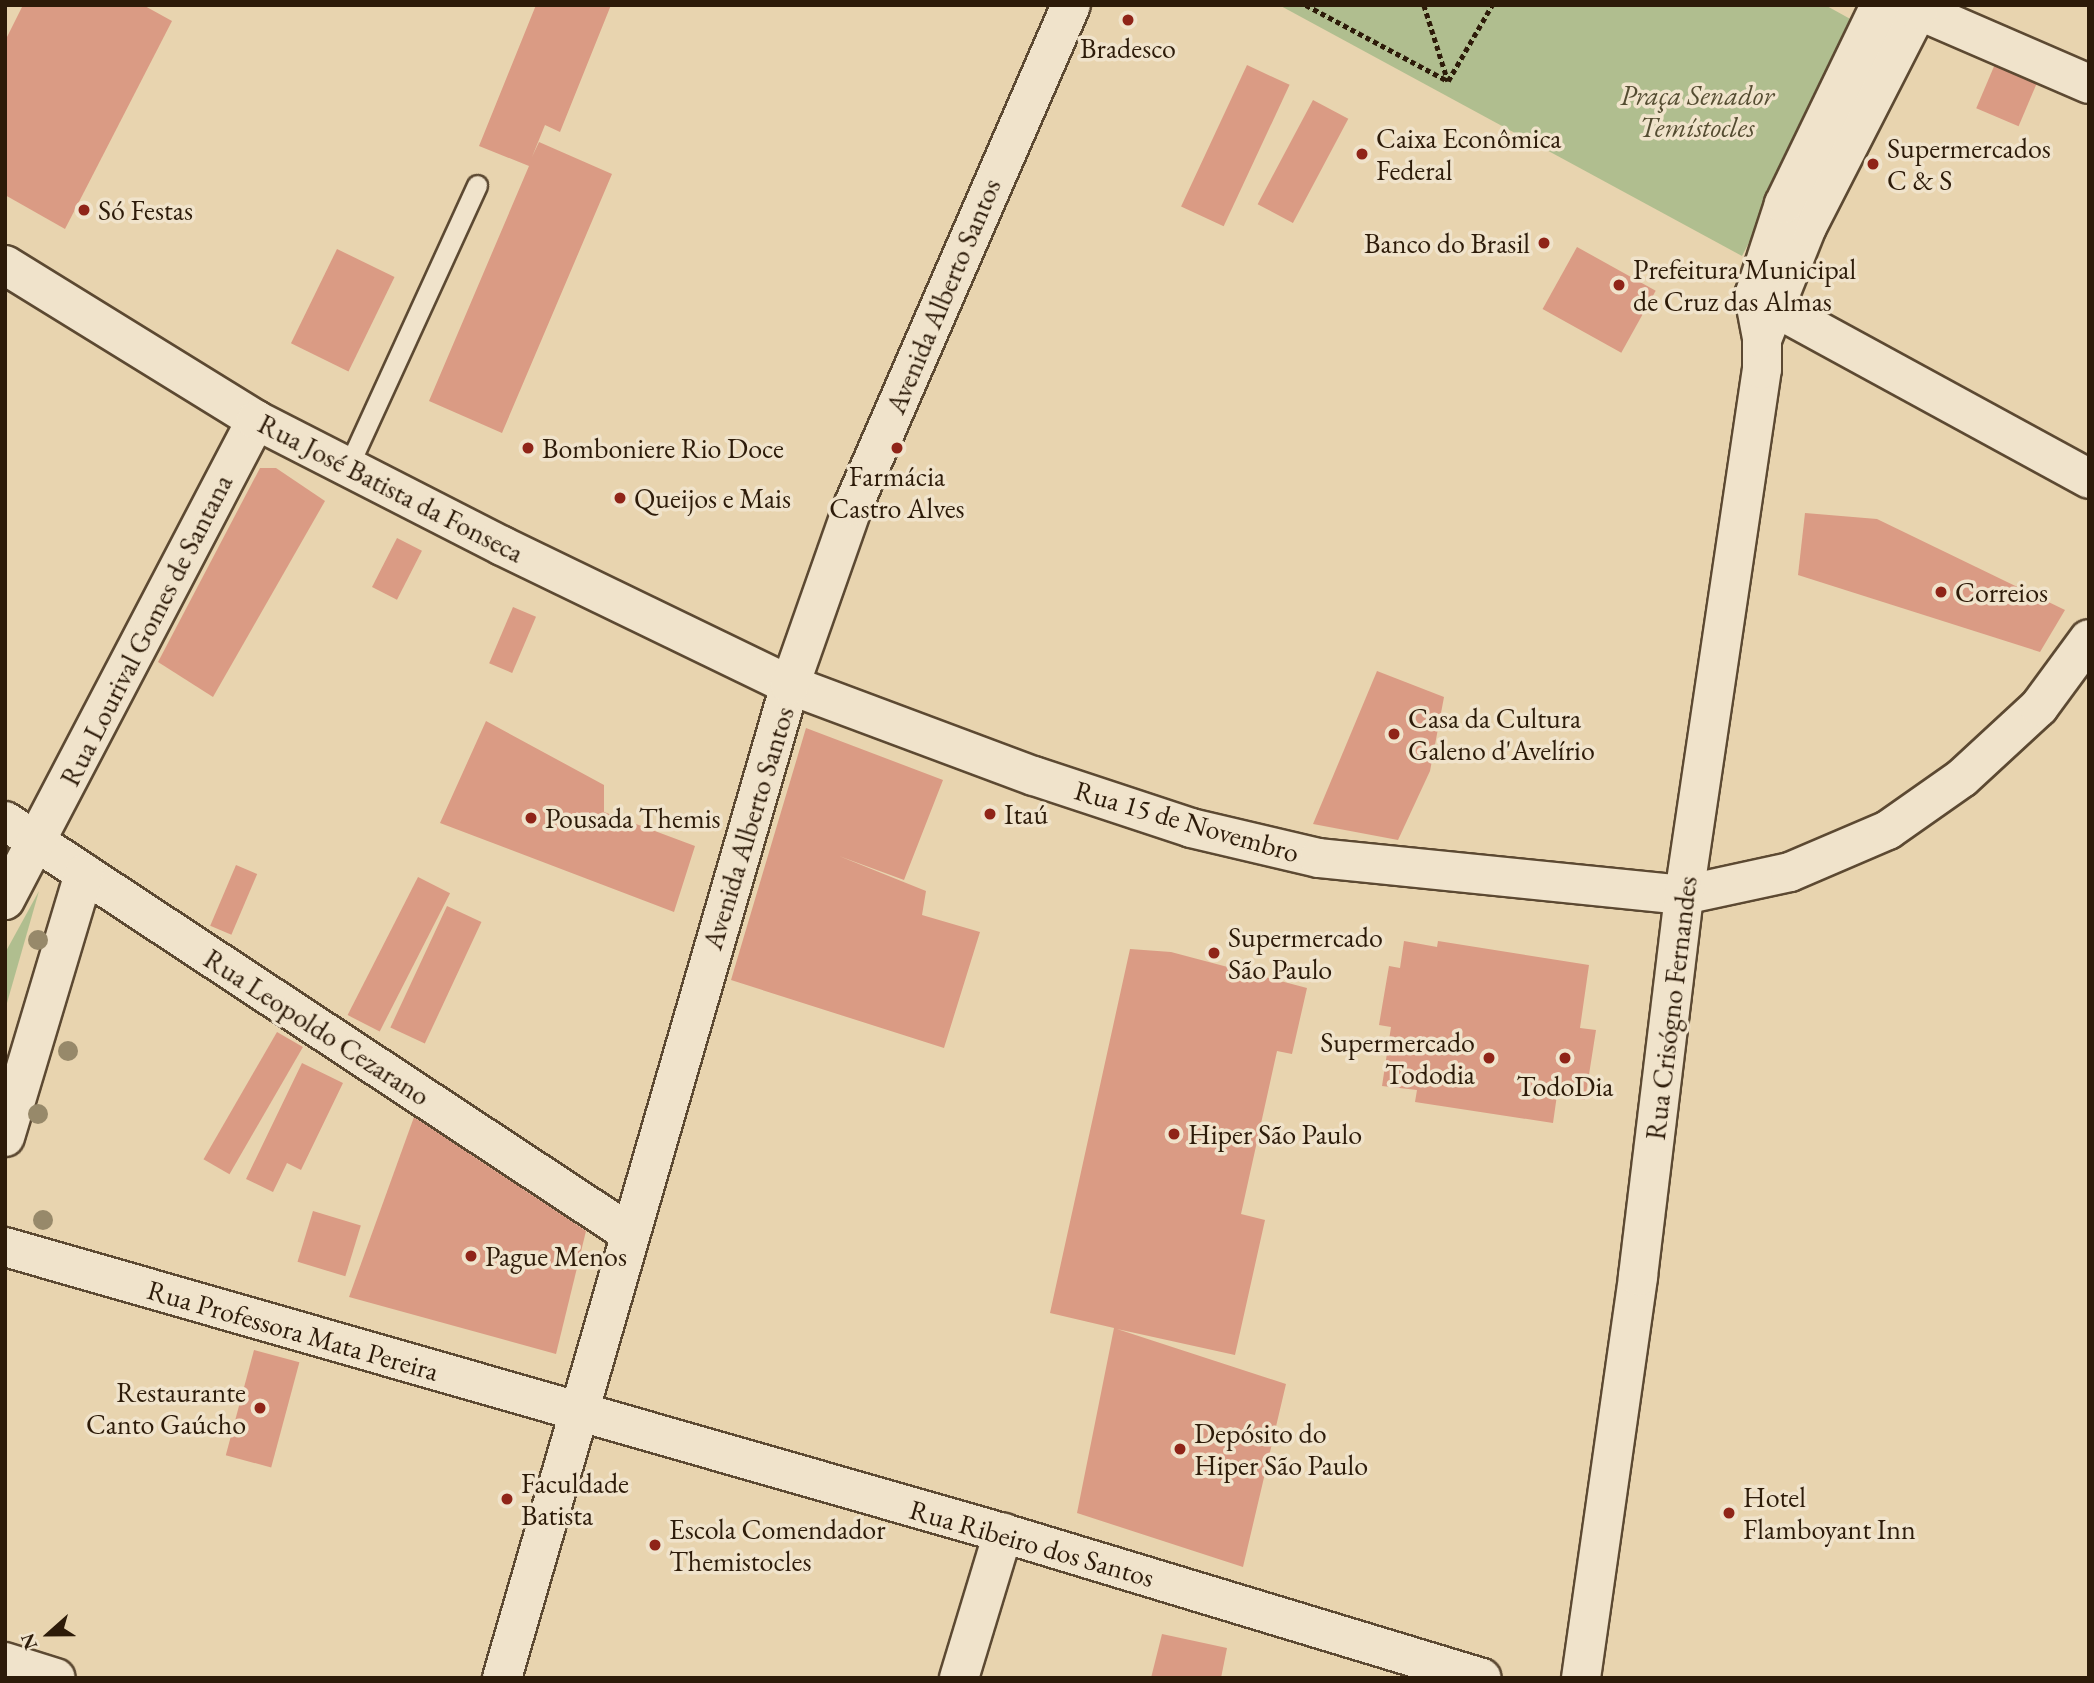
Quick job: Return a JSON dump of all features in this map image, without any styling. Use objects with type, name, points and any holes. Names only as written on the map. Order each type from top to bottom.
[{"type":"street","name":"Avenida Alberto Santos","points":[[502,1678],[790,685],[853,506],[1071,5]]},
{"type":"street","points":[[1765,314],[1783,204],[1880,5]]},
{"type":"street","points":[[1765,314],[1915,7],[2089,84]]},
{"type":"street","name":"Rua José Batista da Fonseca","points":[[5,265],[256,420],[790,685]]},
{"type":"street","points":[[1765,314],[2089,479]]},
{"type":"street","name":"Rua Crisógno Fernandes","points":[[1581,1678],[1638,1276],[1684,895],[1760,383],[1765,314]]},
{"type":"street","name":"Rua Lourival Gomes de Santana","points":[[5,900],[256,420]]},
{"type":"street","name":"Rua 15 de Novembro","points":[[790,685],[1034,776],[1191,828],[1319,858],[1684,895],[1790,872],[1888,830],[1962,778],[2039,707],[2089,639]]},
{"type":"street","name":"Rua Leopoldo Cezarano","points":[[5,821],[629,1233]]},
{"type":"street","points":[[5,1137],[84,874]]},
{"type":"street","name":"Rua Professora Mata Pereira","points":[[5,1247],[580,1414]]},
{"type":"street","name":"Rua Ribeiro dos Santos","points":[[580,1414],[1003,1533],[1482,1678]]},
{"type":"street","points":[[959,1678],[1003,1533]]},
{"type":"street","points":[[5,1662],[56,1678]]},
{"type":"lane","points":[[348,467],[477,185]]},
{"type":"path","points":[[1306,5],[1448,81]]},
{"type":"path","points":[[1424,5],[1448,81]]},
{"type":"path","points":[[1448,81],[1492,5]]},
{"type":"green space","name":"Praça Senador Temístocles","points":[[1279,5],[1825,5],[1863,26],[1742,256]]},
{"type":"green space","points":[[39,891],[5,1010],[5,953]]},
{"type":"building","points":[[23,5],[143,5],[172,21],[65,229],[5,195],[5,41]]},
{"type":"building","points":[[536,5],[611,5],[560,132],[545,125],[532,157],[539,142],[612,174],[502,433],[429,401],[529,166],[479,146]]},
{"type":"building","points":[[1995,64],[2037,82],[2019,126],[1976,108]]},
{"type":"building","points":[[1247,65],[1290,85],[1224,226],[1181,206]]},
{"type":"building","points":[[1313,100],[1348,119],[1293,223],[1258,204]]},
{"type":"building","points":[[1577,247],[1656,291],[1621,353],[1543,309]]},
{"type":"building","points":[[337,249],[395,277],[348,371],[291,343]]},
{"type":"building","points":[[260,468],[276,468],[325,501],[213,697],[158,662]]},
{"type":"building","name":"Correios","points":[[1805,513],[1877,519],[2065,610],[2040,652],[1798,575]]},
{"type":"building","points":[[397,538],[422,551],[397,600],[372,587]]},
{"type":"building","points":[[513,607],[536,617],[512,673],[489,663]]},
{"type":"building","name":"Casa da Cultura Galeno d'Avelírio","points":[[1377,671],[1444,697],[1430,771],[1398,840],[1313,824]]},
{"type":"building","name":"Pousada Themis","points":[[486,721],[604,785],[604,812],[695,846],[674,912],[440,823]]},
{"type":"building","points":[[806,728],[943,780],[904,880],[839,856],[926,891],[922,915],[980,932],[944,1048],[731,980]]},
{"type":"building","points":[[236,865],[257,874],[231,935],[210,926]]},
{"type":"building","points":[[418,877],[450,893],[380,1031],[348,1015]]},
{"type":"building","points":[[447,906],[481,922],[425,1044],[390,1027]]},
{"type":"building","name":"Supermercado Tododia","points":[[1404,941],[1437,947],[1438,941],[1589,965],[1580,1028],[1596,1030],[1585,1100],[1557,1095],[1553,1123],[1415,1102],[1417,1090],[1382,1086],[1391,1027],[1379,1025],[1389,966],[1400,968]]},
{"type":"building","name":"Hiper São Paulo","points":[[1130,949],[1171,952],[1307,988],[1292,1054],[1277,1051],[1241,1214],[1265,1220],[1235,1355],[1117,1329],[1286,1384],[1243,1567],[1077,1513],[1114,1328],[1050,1313]]},
{"type":"building","points":[[277,1032],[303,1047],[229,1174],[204,1159]]},
{"type":"building","points":[[302,1063],[343,1083],[301,1170],[287,1163],[273,1192],[246,1179]]},
{"type":"building","name":"Pague Menos","points":[[414,1117],[586,1231],[556,1354],[349,1297]]},
{"type":"building","points":[[313,1211],[361,1226],[345,1276],[298,1262]]},
{"type":"building","name":"Restaurante Canto Gaúcho","points":[[254,1350],[299,1362],[271,1467],[226,1455]]},
{"type":"building","points":[[1162,1634],[1227,1648],[1221,1678],[1151,1678]]},
{"type":"place","name":"Bradesco","points":[[1128,20]]},
{"type":"place","name":"Caixa Econômica Federal","points":[[1362,154]]},
{"type":"place","name":"Supermercados C & S","points":[[1873,164]]},
{"type":"place","name":"Só Festas","points":[[84,210]]},
{"type":"place","name":"Banco do Brasil","points":[[1544,243]]},
{"type":"place","name":"Prefeitura Municipal de Cruz das Almas","points":[[1619,285]]},
{"type":"place","name":"Bomboniere Rio Doce","points":[[528,448]]},
{"type":"place","name":"Farmácia Castro Alves","points":[[897,448]]},
{"type":"place","name":"Queijos e Mais","points":[[620,498]]},
{"type":"place","name":"Correios","points":[[1941,592]]},
{"type":"place","name":"Casa da Cultura Galeno d'Avelírio","points":[[1394,734]]},
{"type":"place","name":"Itaú","points":[[990,814]]},
{"type":"place","name":"Pousada Themis","points":[[531,818]]},
{"type":"place","name":"Supermercado São Paulo","points":[[1214,953]]},
{"type":"place","name":"Supermercado Tododia","points":[[1489,1058]]},
{"type":"place","name":"TodoDia","points":[[1565,1058]]},
{"type":"place","name":"Hiper São Paulo","points":[[1174,1134]]},
{"type":"place","name":"Pague Menos","points":[[471,1256]]},
{"type":"place","name":"Restaurante Canto Gaúcho","points":[[260,1408]]},
{"type":"place","name":"Depósito do Hiper São Paulo","points":[[1180,1449]]},
{"type":"place","name":"Faculdade Batista","points":[[507,1499]]},
{"type":"place","name":"Hotel Flamboyant Inn","points":[[1729,1513]]},
{"type":"place","name":"Escola Comendador Themistocles","points":[[655,1545]]}]
